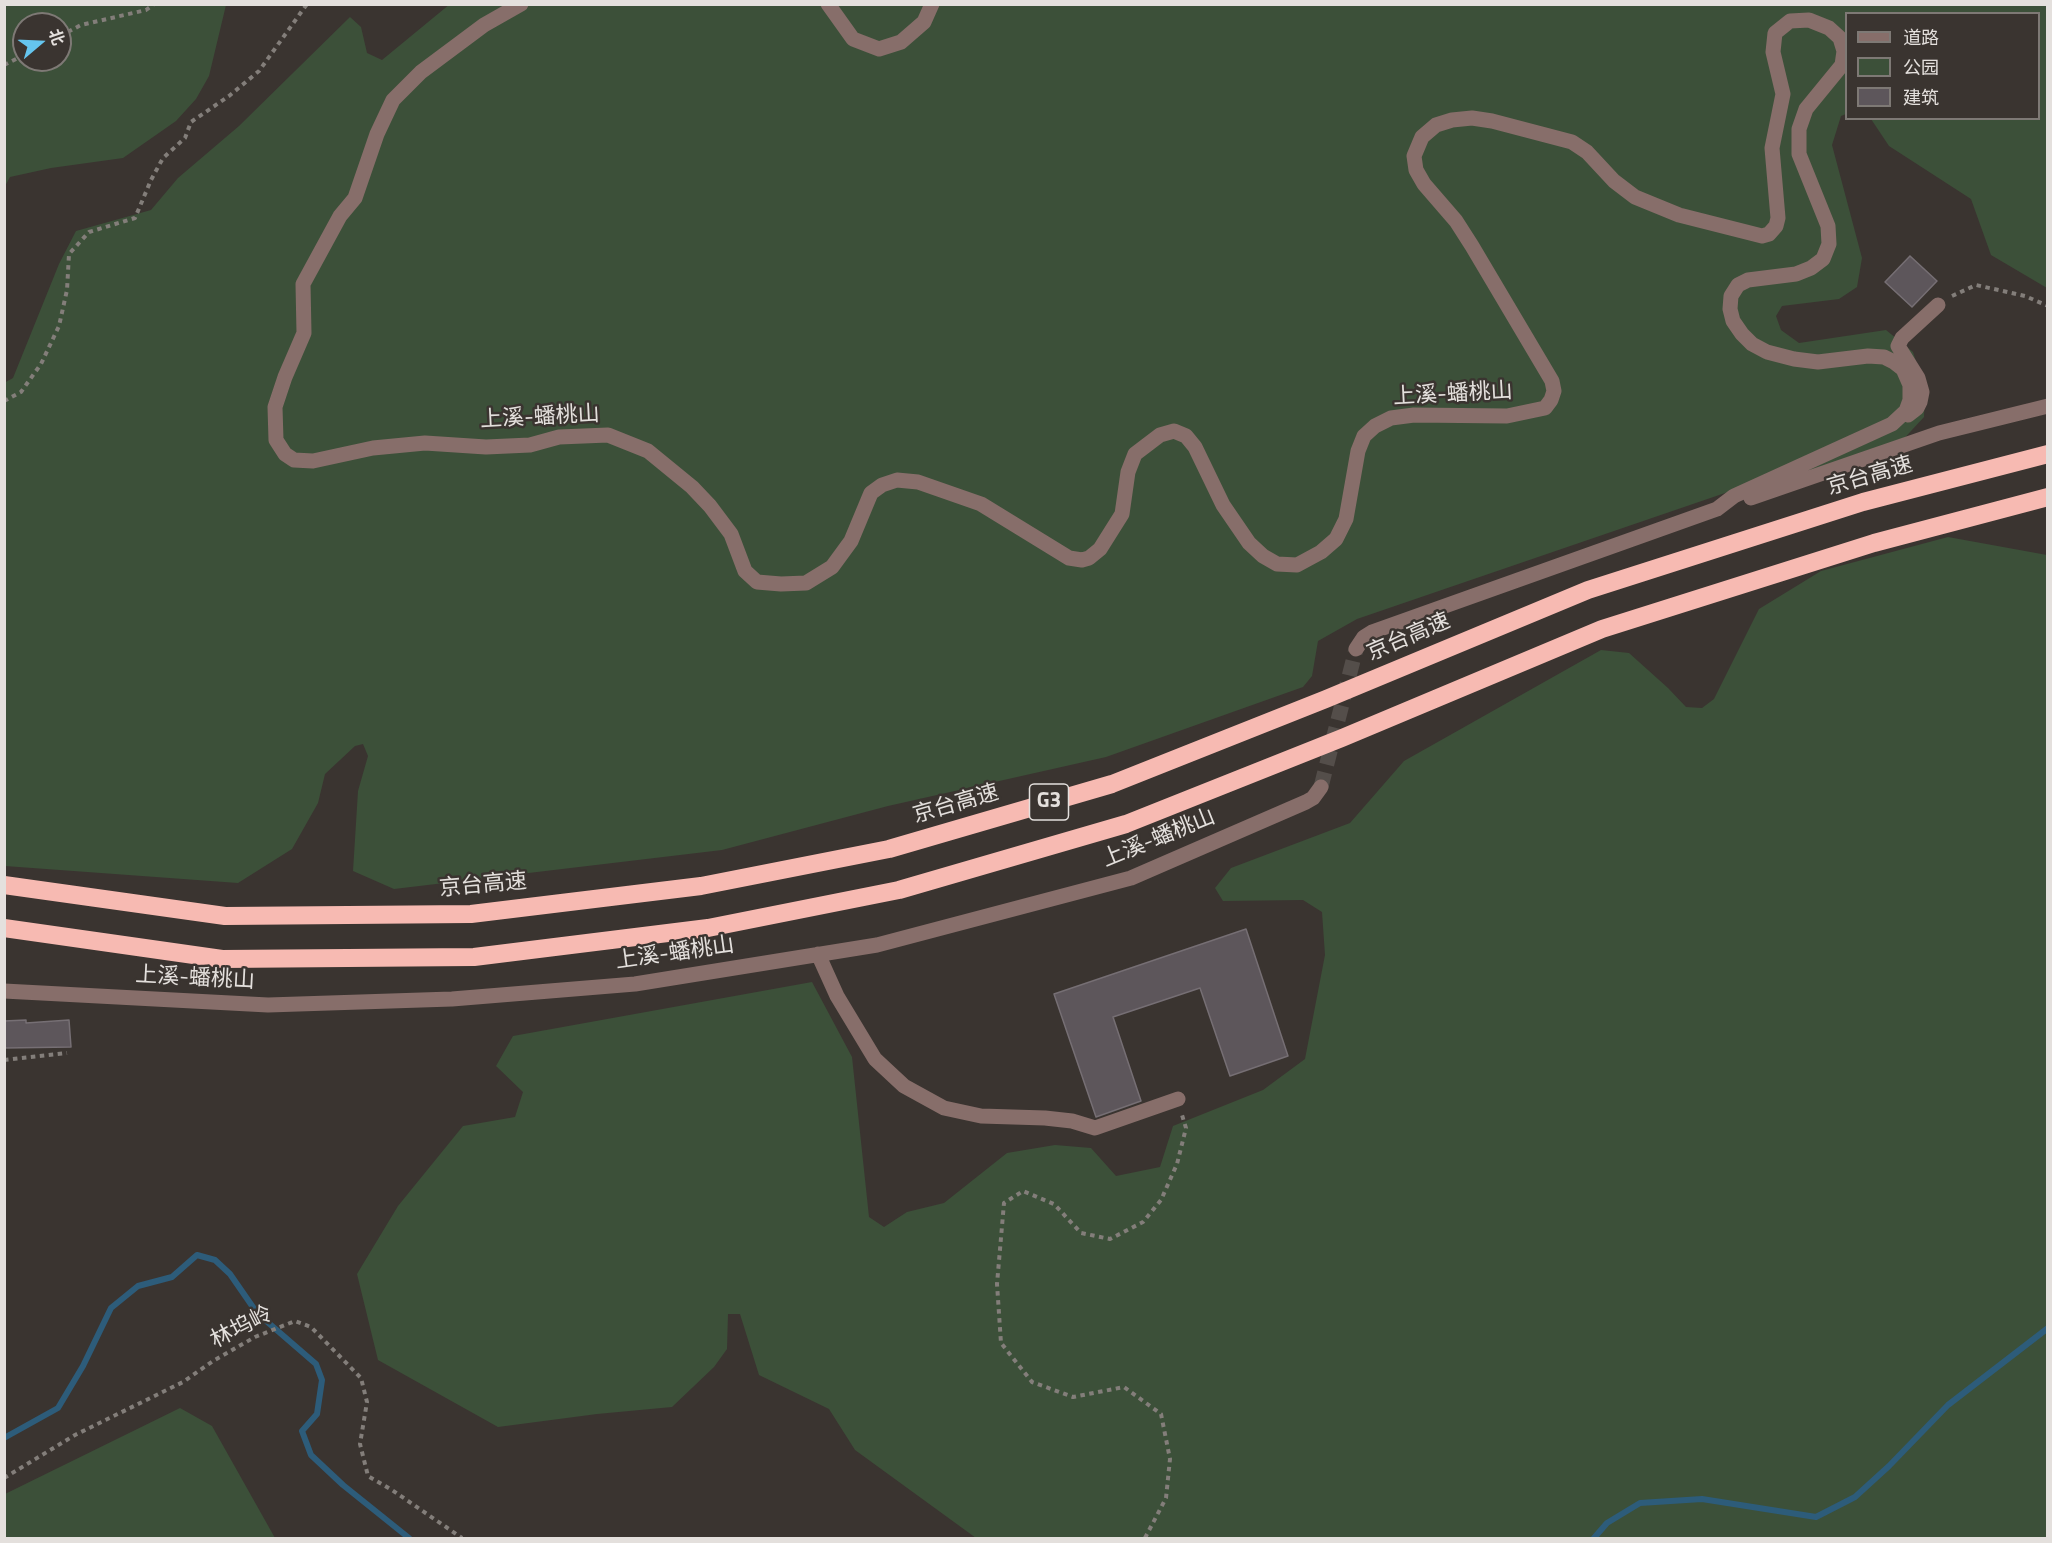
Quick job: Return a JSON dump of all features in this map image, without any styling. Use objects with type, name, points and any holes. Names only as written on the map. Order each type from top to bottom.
[{"type":"highway","name":"京台高速","points":[[4,885],[225,916],[471,914],[701,886],[889,849],[1112,784],[1326,699],[1588,590],[1863,502],[2048,454]]},
{"type":"highway","name":"G3","points":[[4,928],[222,959],[474,957],[708,928],[899,890],[1126,824],[1342,738],[1602,629],[1874,543],[2048,497]]},
{"type":"street","name":"上溪-蟠桃山","points":[[521,4],[484,25],[421,72],[393,100],[377,134],[355,198],[340,216],[303,284],[304,333],[285,376],[276,406],[276,440],[285,454],[294,460],[313,461],[373,448],[425,443],[486,447],[530,445],[559,437],[608,435],[648,451],[692,487],[731,534],[745,571],[757,582],[781,584],[806,584],[832,567],[851,541],[871,493],[882,485],[897,480],[918,482],[981,504],[1069,558],[1082,560],[1089,558],[1100,549],[1122,514],[1128,472],[1135,454],[1160,435],[1174,431],[1186,436],[1195,447],[1223,506],[1249,543],[1263,556],[1278,564],[1297,565],[1321,552],[1336,539],[1346,519],[1358,451],[1364,436],[1375,426],[1391,418],[1414,415],[1507,416],[1545,408],[1554,391],[1552,381],[1467,237],[1424,184],[1416,170],[1414,156],[1422,137],[1436,125],[1452,120],[1472,118],[1572,142],[1587,152],[1614,181],[1635,197],[1678,215],[1762,236],[1769,234],[1776,226],[1778,218],[1772,148],[1783,94],[1773,52],[1775,33],[1790,21],[1809,20],[1829,28],[1840,38],[1844,51],[1842,65],[1806,109],[1799,129],[1799,154],[1828,226],[1830,244],[1823,259],[1803,271],[1796,274],[1748,280],[1738,285],[1731,296],[1730,309],[1733,321],[1742,334],[1752,344],[1767,352],[1818,362],[1868,356],[1884,357],[1894,362],[1903,369],[1910,384],[1910,400],[1906,411],[1892,424],[1734,496],[1717,509],[1372,632],[1364,637],[1356,650]]},
{"type":"street","points":[[828,4],[829,9],[853,39],[879,49],[901,42],[924,22],[932,4]]},
{"type":"street","points":[[1892,424],[1917,408],[1922,392],[1918,378],[1898,346],[1902,338],[1938,304]]},
{"type":"street","points":[[1717,509],[1939,433],[2048,406]]},
{"type":"street","name":"上溪-蟠桃山","points":[[4,991],[268,1005],[452,999],[635,984],[877,945],[1131,878],[1306,802],[1313,798],[1322,787]]},
{"type":"street","points":[[818,954],[837,996],[875,1059],[904,1086],[944,1108],[981,1116],[1072,1121],[1095,1128],[1178,1100]]},
{"type":"path","points":[[72,30],[81,25],[146,10],[154,4]]},
{"type":"path","points":[[4,401],[21,392],[41,364],[58,326],[67,290],[69,254],[89,232],[135,218],[163,158],[185,138],[191,122],[260,71],[307,4]]},
{"type":"path","points":[[1938,304],[1959,291],[1976,285],[2025,296],[2048,306]]},
{"type":"path","points":[[4,1059],[67,1053]]},
{"type":"path","points":[[1145,1539],[1166,1498],[1170,1459],[1161,1414],[1124,1387],[1073,1397],[1032,1382],[1002,1343],[997,1284],[1004,1203],[1023,1191],[1054,1204],[1081,1233],[1110,1239],[1143,1222],[1161,1200],[1177,1164],[1186,1128],[1178,1100]]},
{"type":"path","name":"林坞岭","points":[[4,1478],[75,1435],[183,1383],[213,1361],[255,1337],[295,1321],[311,1327],[361,1378],[367,1402],[360,1444],[368,1476],[462,1539]]},
{"type":"green space","points":[[5,4],[226,4],[209,76],[196,99],[176,121],[123,158],[51,168],[10,177],[5,186]]},
{"type":"green space","points":[[450,4],[2047,5],[2047,288],[1991,255],[1971,199],[1889,146],[1872,120],[2040,120],[2040,12],[1845,12],[1845,114],[1841,116],[1832,145],[1862,258],[1857,287],[1839,299],[1782,306],[1776,316],[1781,330],[1799,343],[1886,330],[1913,352],[1925,390],[1924,417],[1898,445],[1842,465],[1725,493],[1357,619],[1318,641],[1312,676],[1303,687],[1106,757],[888,806],[722,850],[394,889],[353,871],[358,791],[368,756],[363,744],[355,746],[325,774],[318,803],[292,849],[238,883],[5,866],[4,383],[13,378],[59,264],[76,231],[151,210],[178,178],[239,126],[350,17],[361,27],[367,53],[382,60]]},
{"type":"green space","points":[[1948,537],[2047,555],[2047,1538],[976,1538],[855,1450],[829,1409],[759,1375],[740,1314],[728,1314],[727,1349],[714,1367],[672,1407],[498,1427],[378,1360],[357,1274],[398,1206],[463,1126],[515,1117],[523,1092],[496,1066],[513,1036],[812,982],[852,1057],[869,1217],[884,1227],[907,1212],[944,1203],[1007,1153],[1055,1145],[1091,1148],[1116,1176],[1160,1167],[1173,1126],[1263,1090],[1305,1059],[1325,955],[1322,912],[1303,900],[1223,901],[1215,888],[1231,868],[1350,823],[1404,761],[1601,650],[1629,653],[1686,707],[1702,708],[1714,699],[1759,609],[1821,571]]},
{"type":"green space","points":[[180,1408],[212,1426],[275,1538],[5,1538],[5,1494]]},
{"type":"building","points":[[1910,256],[1937,281],[1912,307],[1885,282]]},
{"type":"building","points":[[1246,929],[1288,1056],[1230,1076],[1200,988],[1113,1017],[1141,1101],[1096,1117],[1054,994]]},
{"type":"building","points":[[26,1020],[26,1023],[69,1020],[71,1047],[4,1048],[4,1021]]},
{"type":"waterway","points":[[4,1438],[58,1408],[83,1366],[111,1308],[138,1286],[172,1277],[197,1255],[215,1260],[230,1274],[257,1313],[316,1364],[322,1380],[317,1414],[302,1431],[311,1455],[343,1485],[409,1538]]},
{"type":"waterway","points":[[1594,1538],[1607,1523],[1640,1503],[1702,1499],[1816,1517],[1855,1497],[1889,1466],[1948,1405],[2048,1328]]},
{"type":"tunnel","points":[[1321,787],[1356,649]]}]
